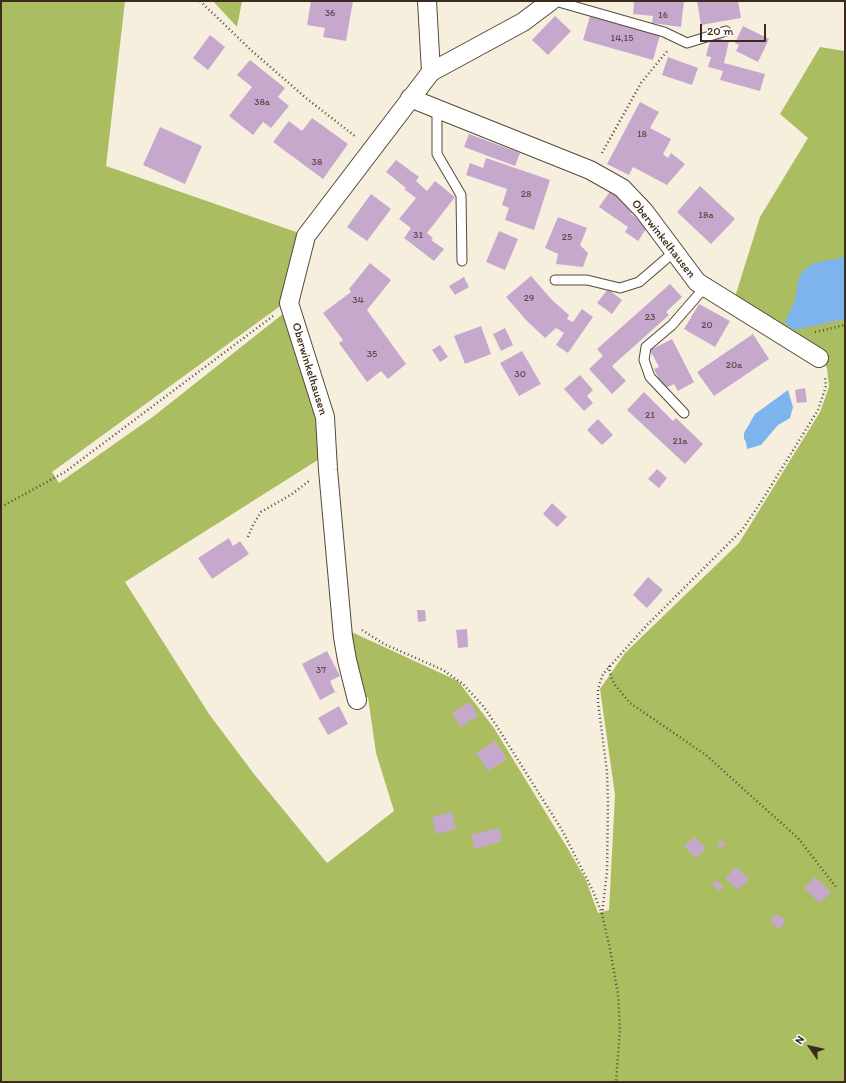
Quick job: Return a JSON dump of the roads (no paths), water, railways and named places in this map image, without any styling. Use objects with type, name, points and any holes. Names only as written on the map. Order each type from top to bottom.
[{"type":"street","points":[[427,1],[431,72]]},
{"type":"street","points":[[410,98],[431,72],[523,22],[551,1]]},
{"type":"street","name":"Oberwinkelhausen","points":[[357,700],[347,660],[342,616],[328,470],[325,417],[289,303],[306,236],[410,98],[590,170],[622,188],[644,211],[697,282],[819,358]]},
{"type":"lane","points":[[555,1],[664,32],[687,43],[726,31]]},
{"type":"lane","points":[[437,109],[437,154],[461,195],[462,261]]},
{"type":"lane","points":[[555,280],[586,280],[620,288],[639,282],[674,252]]},
{"type":"lane","points":[[684,413],[650,377],[644,360],[646,347],[672,325],[705,287]]},
{"type":"water","points":[[845,257],[845,319],[795,330],[789,326],[785,322],[795,300],[799,277],[805,269],[814,263]]},
{"type":"water","points":[[788,390],[793,407],[790,418],[778,425],[761,445],[747,449],[744,433],[755,414]]}]
